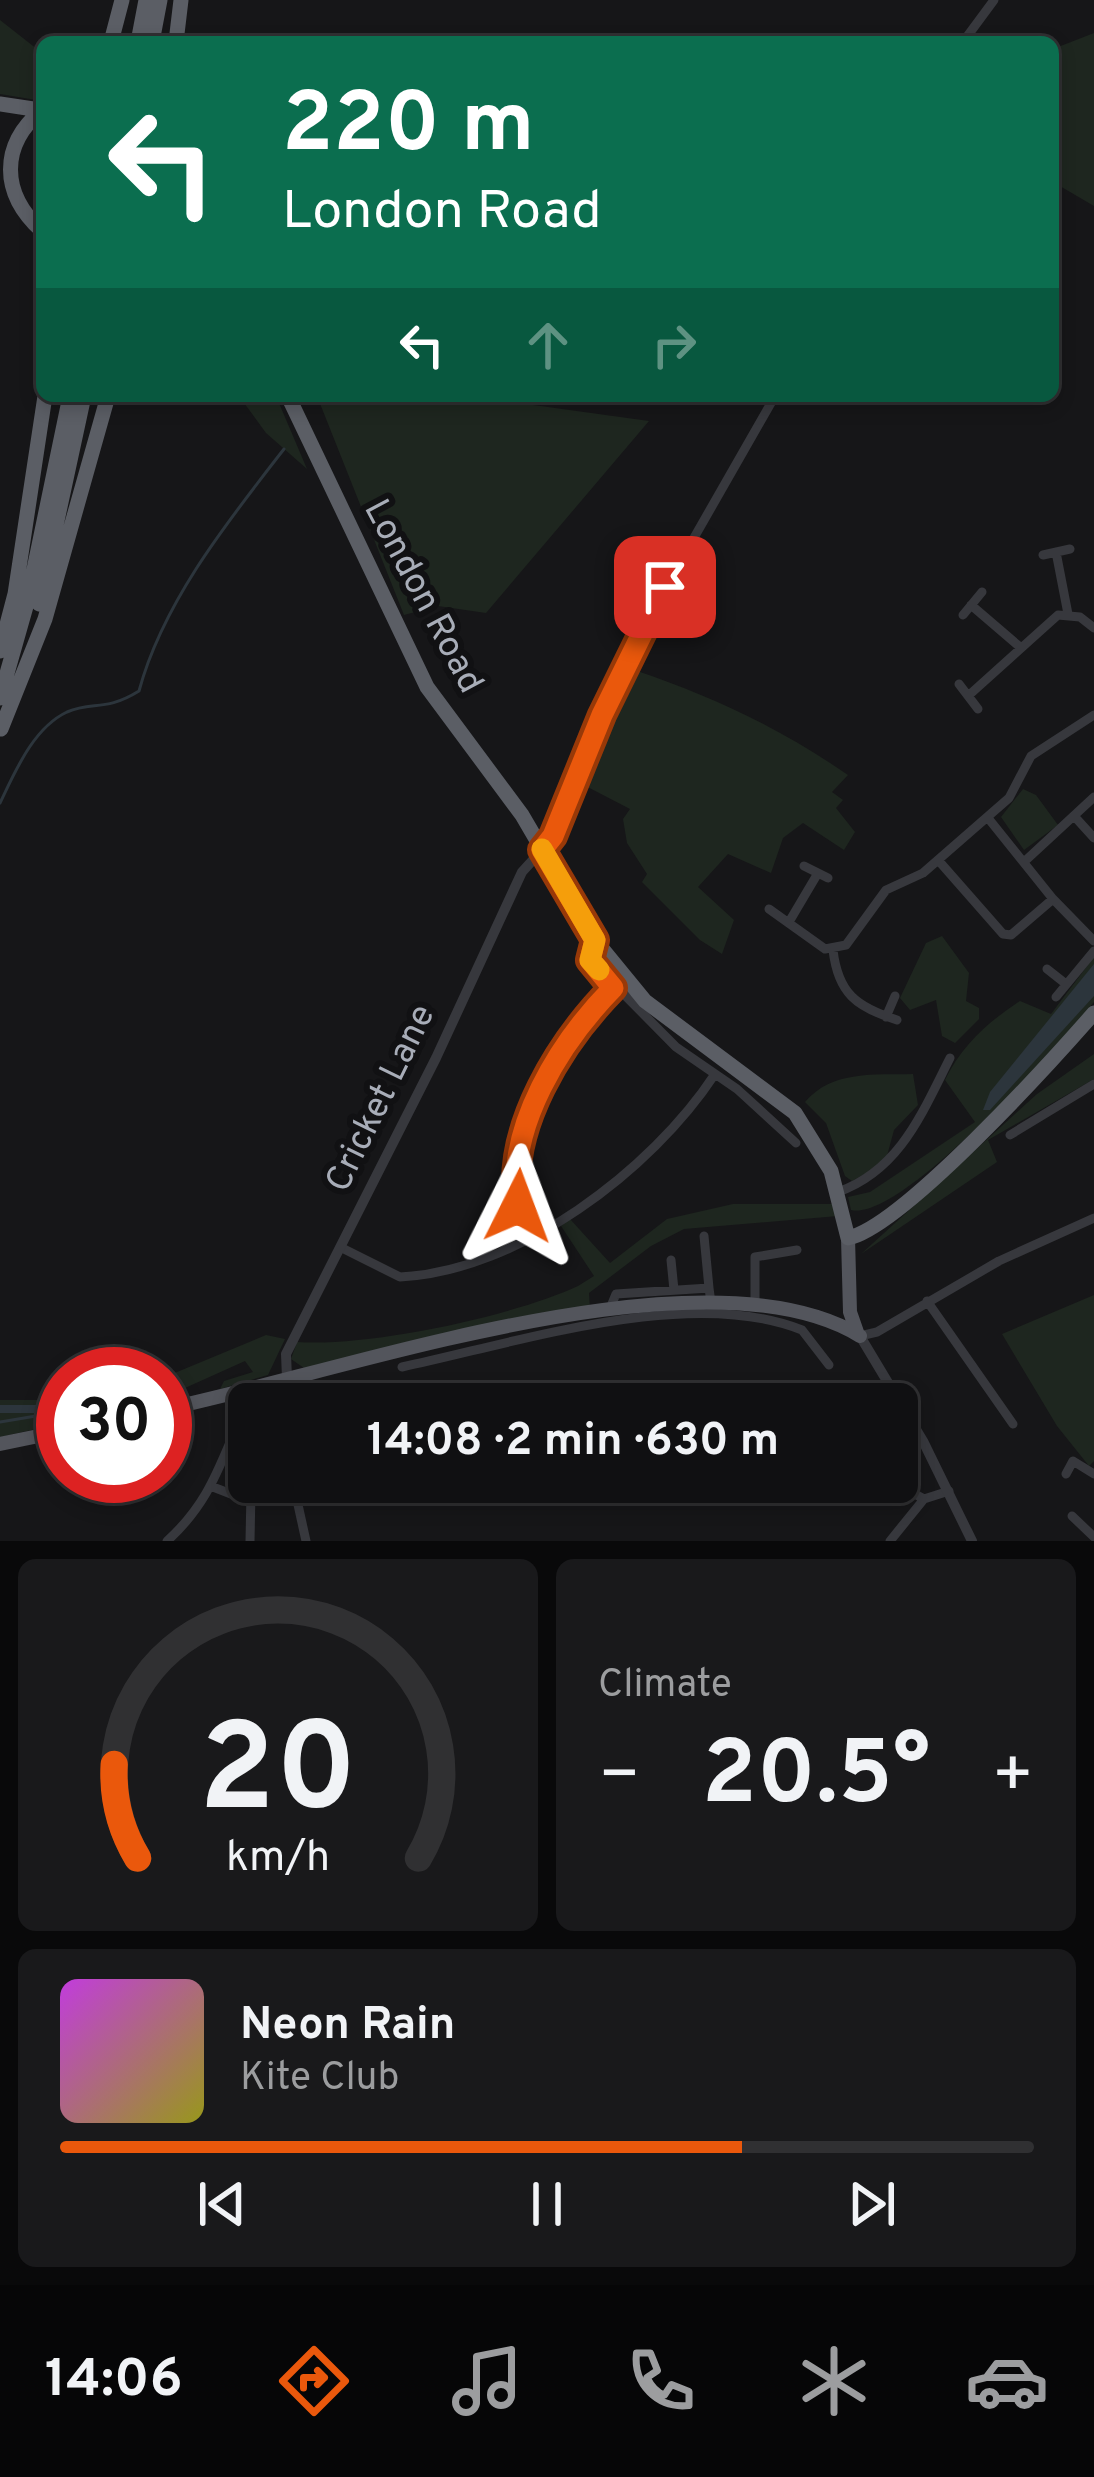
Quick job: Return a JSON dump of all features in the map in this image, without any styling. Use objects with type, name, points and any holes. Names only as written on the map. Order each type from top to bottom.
[{"type":"highway","points":[[113,36],[122,0]]},
{"type":"highway","points":[[139,36],[146,0]]},
{"type":"highway","points":[[153,36],[160,0]]},
{"type":"highway","points":[[177,36],[181,0]]},
{"type":"highway","points":[[0,104],[36,109]]},
{"type":"highway","points":[[36,115],[10,141],[2,162],[14,202],[36,225]]},
{"type":"highway","points":[[0,185],[12,212],[36,235]]},
{"type":"highway","points":[[0,651],[15,594],[44,402]]},
{"type":"highway","points":[[0,698],[27,603],[69,402]]},
{"type":"highway","points":[[1,731],[43,591],[83,402]]},
{"type":"highway","points":[[1,731],[45,619],[107,402]]},
{"type":"highway","name":"London Road","points":[[291,402],[412,661],[542,850],[595,940],[645,1001],[795,1113],[825,1156],[845,1221]]},
{"type":"highway","points":[[845,1221],[866,1233],[985,1129],[1094,1013]]},
{"type":"highway","points":[[845,1221],[884,1216]]},
{"type":"main road","name":"London Road","points":[[845,1221],[860,1336]]},
{"type":"main road","points":[[270,1383],[432,1353],[609,1311],[710,1295],[752,1308],[822,1318],[860,1336]]},
{"type":"main road","points":[[822,1318],[841,1313],[853,1301]]},
{"type":"main road","points":[[796,1313],[860,1336]]},
{"type":"main road","points":[[192,1403],[228,1394]]},
{"type":"main road","points":[[0,1444],[36,1437]]},
{"type":"street","points":[[967,36],[994,0]]},
{"type":"street","points":[[542,850],[553,836],[651,613],[772,402]]},
{"type":"street","points":[[1043,555],[1070,549]]},
{"type":"street","points":[[1056,552],[1068,614]]},
{"type":"street","points":[[963,615],[982,592]]},
{"type":"street","points":[[971,605],[1020,647]]},
{"type":"street","points":[[968,696],[1046,622],[1068,614],[1092,623]]},
{"type":"street","points":[[958,684],[978,709]]},
{"type":"street","points":[[833,950],[854,939],[886,890],[915,878],[988,818],[1012,793],[1031,756],[1094,715]]},
{"type":"street","points":[[1025,861],[1094,797]]},
{"type":"street","points":[[1076,817],[1094,838]]},
{"type":"street","points":[[988,818],[1053,899],[1094,940]]},
{"type":"street","name":"Cricket Lane","points":[[287,1378],[286,1354],[528,862],[542,850]]},
{"type":"street","points":[[938,860],[1003,934],[1010,934],[1053,899]]},
{"type":"street","points":[[528,862],[557,877]]},
{"type":"street","points":[[789,922],[823,876],[804,866]]},
{"type":"street","points":[[769,908],[833,950],[843,991],[891,1018],[895,996]]},
{"type":"street","name":"London Road","points":[[595,940],[590,960],[613,988],[676,1047],[796,1143]]},
{"type":"street","points":[[1056,997],[1094,950]]},
{"type":"street","points":[[1047,969],[1066,984]]},
{"type":"street","points":[[534,1240],[517,1198],[523,1137],[567,1042],[613,988]]},
{"type":"street","points":[[845,1221],[863,1183],[895,1156],[950,1058]]},
{"type":"street","points":[[342,1248],[400,1277],[534,1240],[564,1221],[674,1124],[715,1074]]},
{"type":"street","points":[[1010,1135],[1024,1132],[1094,1086]]},
{"type":"street","points":[[781,1127],[795,1113]]},
{"type":"street","points":[[972,1541],[949,1491],[860,1336],[1094,1218]]},
{"type":"street","points":[[609,1311],[616,1294],[674,1290],[710,1295],[704,1236]]},
{"type":"street","points":[[752,1308],[755,1257],[797,1250]]},
{"type":"street","points":[[671,1260],[674,1290]]},
{"type":"street","points":[[927,1301],[1009,1421]]},
{"type":"street","points":[[402,1367],[432,1353],[626,1321],[752,1308],[802,1330],[829,1365]]},
{"type":"street","points":[[167,1541],[202,1508],[228,1451]]},
{"type":"street","points":[[1066,1474],[1075,1458],[1094,1474]]},
{"type":"street","points":[[213,1487],[228,1493]]},
{"type":"street","points":[[890,1541],[924,1499],[949,1491]]},
{"type":"street","points":[[918,1496],[924,1499]]},
{"type":"street","points":[[250,1503],[250,1541]]},
{"type":"street","points":[[298,1503],[306,1541]]},
{"type":"street","points":[[1072,1516],[1094,1538]]},
{"type":"shaded area","points":[[0,20],[36,48],[36,100],[0,94]]},
{"type":"shaded area","points":[[1094,33],[1094,206],[1059,186],[1059,47]]},
{"type":"shaded area","points":[[243,402],[279,402],[307,469],[266,433]]},
{"type":"shaded area","points":[[319,402],[511,402],[649,421],[486,613],[438,606],[404,615]]},
{"type":"shaded area","points":[[634,670],[745,715],[848,775],[832,792],[843,800],[836,808],[855,832],[844,850],[803,823],[783,838],[771,873],[728,854],[698,887],[734,920],[722,954],[700,940],[642,882],[647,874],[627,843],[623,819],[630,809],[578,782]]},
{"type":"shaded area","points":[[1023,789],[1036,795],[1058,825],[1024,850],[1001,817]]},
{"type":"shaded area","points":[[942,936],[969,973],[966,1001],[979,1008],[979,1019],[955,1043],[942,1036],[936,1000],[910,1010],[900,998],[926,943]]},
{"type":"shaded area","points":[[1094,957],[1094,1002],[1015,1089],[906,1188],[875,1206],[851,1210],[848,1197],[870,1192],[975,1122],[945,1080],[977,1035],[1020,1001],[1051,1014]]},
{"type":"shaded area","points":[[1094,964],[1094,996],[990,1110],[983,1110],[990,1092]]},
{"type":"shaded area","points":[[1094,1054],[1094,1079],[988,1140],[997,1162],[861,1254],[1037,1094]]},
{"type":"shaded area","points":[[913,1074],[918,1105],[894,1130],[885,1163],[852,1181],[845,1176],[826,1123],[805,1102],[841,1079]]},
{"type":"shaded area","points":[[733,1204],[835,1204],[838,1216],[684,1229],[651,1246],[589,1293],[590,1310],[304,1368],[291,1359],[297,1342],[399,1335],[516,1309],[578,1286],[594,1276],[561,1226],[570,1219],[610,1263],[667,1219]]},
{"type":"shaded area","points":[[1094,1295],[1094,1461],[1089,1466],[1057,1426],[1002,1334]]},
{"type":"shaded area","points":[[266,1335],[285,1339],[268,1375],[220,1389],[224,1381],[253,1372],[245,1361],[192,1385],[192,1366]]},
{"type":"shaded area","points":[[0,1400],[36,1400],[36,1429],[0,1437]]},
{"type":"waterway","points":[[0,803],[26,752],[55,719],[139,691],[181,594],[284,449]]},
{"type":"waterway","points":[[0,1409],[36,1409]]},
{"type":"waterway","points":[[0,1422],[36,1416]]},
{"type":"slow traffic","points":[[542,849],[595,940],[590,960],[599,970]]},
{"type":"route","points":[[518,1206],[517,1166],[533,1111],[567,1042],[613,988],[590,960],[595,940],[542,850],[553,836],[602,715],[665,587]]}]
